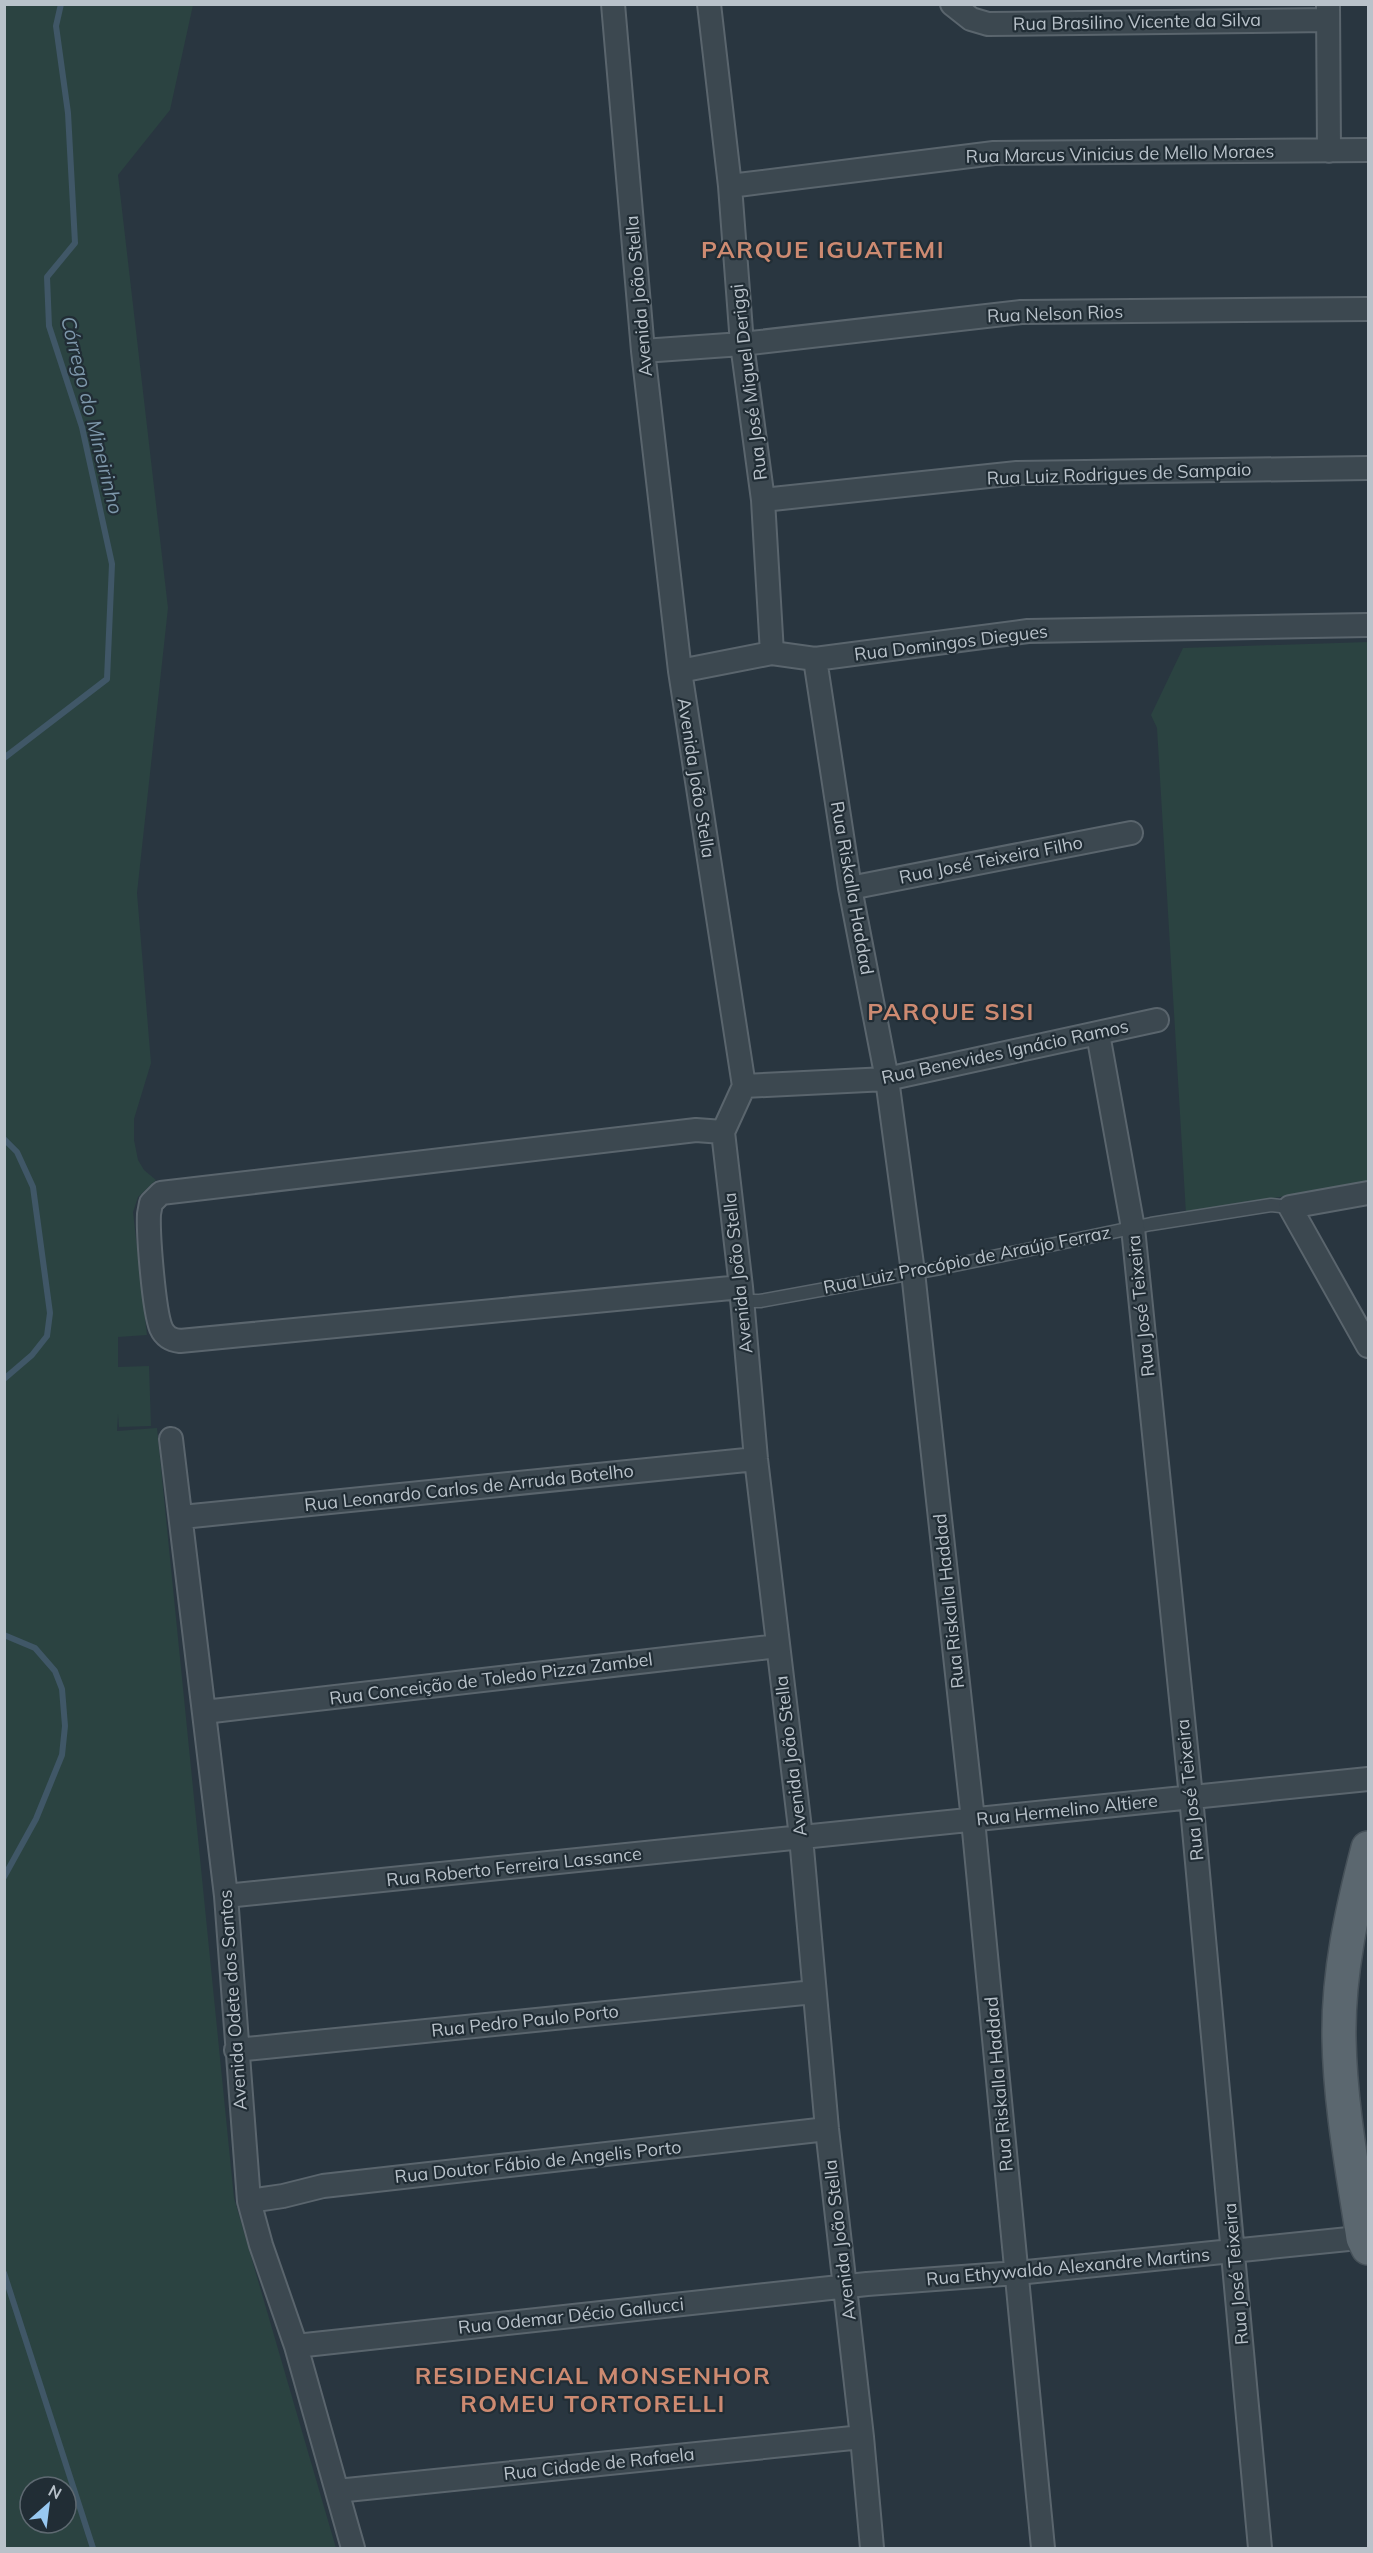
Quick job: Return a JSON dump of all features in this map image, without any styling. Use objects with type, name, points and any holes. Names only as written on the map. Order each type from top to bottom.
[{"type":"main road","points":[[1366,2241],[1349,2147],[1339,2037],[1342,1975],[1350,1917],[1368,1848]]},
{"type":"street","name":"Avenida João Stella","points":[[613,4],[643,351],[680,671],[744,1086]]},
{"type":"street","name":"Rua José Miguel Deriggi","points":[[709,4],[730,186],[742,344],[763,500],[772,653]]},
{"type":"street","name":"Rua Brasilino Vicente da Silva","points":[[952,4],[971,19],[988,24],[1328,12]]},
{"type":"street","points":[[1328,12],[1329,151]]},
{"type":"street","name":"Rua Marcus Vinicius de Mello Moraes","points":[[730,186],[994,153],[1368,150]]},
{"type":"street","name":"Rua Nelson Rios","points":[[643,351],[742,344],[1021,312],[1368,309]]},
{"type":"street","name":"Rua Luiz Rodrigues de Sampaio","points":[[763,500],[1017,473],[1368,468]]},
{"type":"street","name":"Rua Domingos Diegues","points":[[680,671],[772,653],[815,659],[1028,631],[1368,626]]},
{"type":"street","name":"Rua Riskalla Haddad","points":[[815,659],[850,888],[887,1079],[913,1272],[974,1820],[1043,2548]]},
{"type":"street","name":"Rua José Teixeira Filho","points":[[850,888],[1131,833]]},
{"type":"street","name":"Rua Benevides Ignácio Ramos","points":[[744,1086],[887,1079],[1157,1020]]},
{"type":"street","name":"Rua José Teixeira","points":[[1098,1034],[1133,1228],[1191,1797],[1260,2548]]},
{"type":"street","points":[[742,1294],[180,1341],[166,1335],[160,1325],[149,1214],[151,1203],[161,1193],[696,1130],[723,1132],[744,1086]]},
{"type":"street","name":"Avenida João Stella","points":[[723,1132],[742,1294],[756,1459],[801,1837],[827,2129],[846,2286],[872,2548]]},
{"type":"street","name":"Rua Luiz Procópio de Araújo Ferraz","points":[[1290,1207],[1368,1193]]},
{"type":"street","points":[[1290,1207],[1368,1346]]},
{"type":"street","name":"Avenida Odete dos Santos","points":[[171,1439],[226,1896],[249,2201],[261,2245],[296,2346],[353,2548]]},
{"type":"street","name":"Rua Leonardo Carlos de Arruda Botelho","points":[[182,1517],[756,1459]]},
{"type":"street","name":"Rua Conceição de Toledo Pizza Zambel","points":[[204,1712],[778,1646]]},
{"type":"street","name":"Rua Hermelino Altiere","points":[[801,1837],[1368,1779]]},
{"type":"street","name":"Rua Roberto Ferreira Lassance","points":[[226,1896],[801,1837]]},
{"type":"street","name":"Rua Pedro Paulo Porto","points":[[236,2050],[814,1992]]},
{"type":"street","name":"Rua Doutor Fábio de Angelis Porto","points":[[249,2201],[283,2196],[322,2186],[827,2129]]},
{"type":"street","name":"Rua Ethywaldo Alexandre Martins","points":[[846,2286],[1366,2241]]},
{"type":"street","name":"Rua Odemar Décio Gallucci","points":[[296,2346],[846,2286]]},
{"type":"street","name":"Rua Cidade de Rafaela","points":[[337,2491],[862,2437]]},
{"type":"lane","name":"Rua Luiz Procópio de Araújo Ferraz","points":[[742,1294],[760,1300],[1133,1228],[1271,1205],[1290,1207]]},
{"type":"green space","points":[[5,4],[193,5],[170,110],[118,175],[168,608],[137,893],[151,1063],[134,1119],[134,1140],[138,1160],[144,1170],[156,1180],[138,1197],[133,1212],[147,1335],[118,1337],[118,1367],[149,1366],[151,1426],[119,1427],[118,1414],[117,1431],[157,1428],[234,2198],[336,2548],[5,2548]]},
{"type":"green space","points":[[1368,642],[1368,1181],[1186,1214],[1157,728],[1151,715],[1183,648]]},
{"type":"waterway","name":"Córrego do Mineirinho","points":[[4,758],[107,679],[112,564],[82,427],[49,326],[47,277],[75,243],[68,113],[56,26],[61,4]]},
{"type":"waterway","name":"Córrego do Mineirinho","points":[[4,1139],[17,1152],[33,1187],[50,1313],[47,1336],[32,1355],[4,1379]]},
{"type":"waterway","name":"Córrego do Mineirinho","points":[[4,1635],[35,1648],[55,1671],[62,1689],[65,1726],[62,1755],[36,1819],[4,1877]]},
{"type":"waterway","name":"Córrego do Mineirinho","points":[[4,2273],[93,2548]]},
{"type":"district","name":"PARQUE IGUATEMI","points":[[823,250]]},
{"type":"district","name":"PARQUE SISI","points":[[951,1012]]},
{"type":"district","name":"RESIDENCIAL MONSENHOR ROMEU TORTORELLI","points":[[593,2390]]}]
